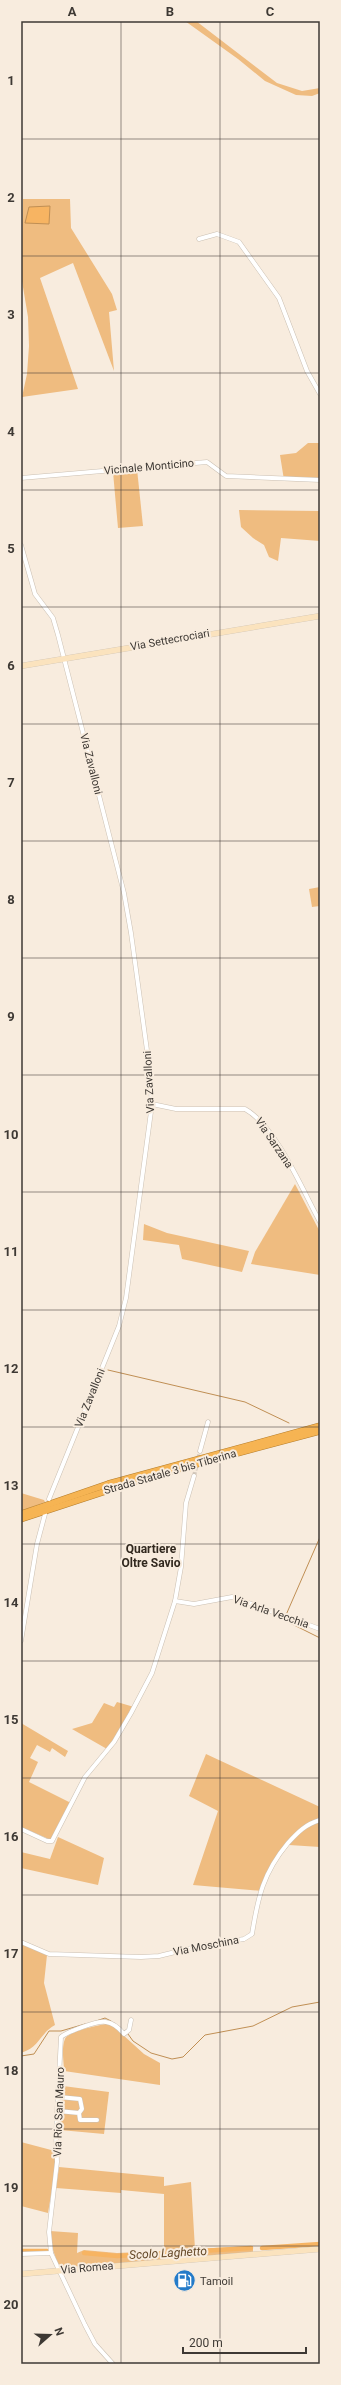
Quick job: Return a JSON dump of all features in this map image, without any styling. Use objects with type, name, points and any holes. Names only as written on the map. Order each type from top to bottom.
[{"type":"highway","name":"Strada Statale 3 bis Tiberina","points":[[21,1514],[108,1484],[320,1426]]},
{"type":"highway","name":"Strada Statale 3 bis Tiberina","points":[[21,1519],[152,1476],[320,1431]]},
{"type":"main road","name":"Via Settecrociari","points":[[21,666],[320,616]]},
{"type":"main road","name":"Via Romea","points":[[21,2274],[320,2249]]},
{"type":"street","points":[[199,240],[217,234],[239,242],[277,294],[307,371],[320,394]]},
{"type":"street","name":"Vicinale Monticino","points":[[21,478],[207,462],[226,476],[320,480]]},
{"type":"street","name":"Via Zavalloni","points":[[21,545],[35,594],[54,620],[124,894],[150,1064],[152,1104],[126,1298],[119,1326],[49,1499]]},
{"type":"street","name":"Via Sarzana","points":[[152,1104],[176,1109],[245,1109],[254,1114],[287,1159],[320,1222]]},
{"type":"street","points":[[200,1451],[208,1422]]},
{"type":"street","points":[[21,1829],[48,1841],[52,1841],[85,1777],[114,1742],[144,1689],[152,1672],[175,1601],[181,1567],[187,1496],[194,1476]]},
{"type":"street","points":[[21,1641],[37,1544],[44,1514]]},
{"type":"street","name":"Via Arla Vecchia","points":[[175,1601],[194,1604],[232,1597],[284,1614],[320,1629]]},
{"type":"street","name":"Via Moschina","points":[[21,1942],[49,1954],[141,1957],[159,1956],[200,1946],[244,1939],[252,1934],[258,1902],[268,1869],[276,1857],[307,1824],[320,1820]]},
{"type":"street","name":"Via Rio San Mauro","points":[[113,2364],[95,2344],[59,2271],[51,2253],[49,2232],[57,2162],[61,2037],[66,2033],[104,2021],[117,2026],[124,2034],[129,2030],[132,2020]]},
{"type":"street","points":[[59,2097],[80,2099],[82,2109],[79,2113],[80,2120],[97,2120]]},
{"type":"street","points":[[58,2112],[79,2113]]},
{"type":"street","points":[[21,2254],[51,2253]]},
{"type":"shaded area","points":[[185,21],[196,21],[277,83],[302,91],[320,88],[320,93],[312,96],[296,95],[265,81],[238,59]]},
{"type":"shaded area","points":[[23,199],[70,199],[71,228],[112,294],[117,310],[109,312],[114,371],[73,263],[40,278],[78,389],[22,397],[27,374],[29,346],[28,317],[21,275]]},
{"type":"shaded area","points":[[50,206],[49,224],[25,223],[29,207]]},
{"type":"shaded area","points":[[308,443],[320,443],[320,480],[284,480],[280,455],[296,453]]},
{"type":"shaded area","points":[[137,469],[143,526],[118,528],[113,472]]},
{"type":"shaded area","points":[[239,510],[320,511],[320,541],[281,538],[278,561],[269,557],[264,545],[253,538],[241,527]]},
{"type":"shaded area","points":[[320,887],[320,906],[312,907],[309,889]]},
{"type":"shaded area","points":[[295,1184],[320,1232],[320,1275],[251,1264],[255,1252]]},
{"type":"shaded area","points":[[144,1224],[167,1233],[249,1251],[242,1272],[182,1259],[179,1245],[143,1240]]},
{"type":"shaded area","points":[[21,1493],[44,1500],[45,1502],[21,1511]]},
{"type":"shaded area","points":[[117,1702],[134,1707],[107,1749],[72,1729],[92,1723],[104,1703],[114,1707]]},
{"type":"shaded area","points":[[21,1723],[68,1751],[65,1757],[52,1748],[50,1752],[37,1745],[30,1758],[38,1762],[29,1782],[71,1803],[51,1840],[21,1827]]},
{"type":"shaded area","points":[[206,1754],[320,1807],[320,1847],[289,1845],[270,1870],[263,1891],[193,1885],[218,1811],[189,1796]]},
{"type":"shaded area","points":[[58,1837],[104,1858],[98,1885],[21,1868],[21,1852],[50,1859]]},
{"type":"shaded area","points":[[21,1943],[47,1955],[44,1983],[55,2025],[46,2032],[36,2044],[21,2053]]},
{"type":"shaded area","points":[[106,2024],[112,2025],[144,2054],[160,2063],[160,2085],[64,2071],[63,2047],[67,2036],[83,2029]]},
{"type":"shaded area","points":[[63,2086],[109,2092],[104,2134],[60,2130]]},
{"type":"shaded area","points":[[21,2142],[55,2151],[56,2165],[48,2213],[21,2206]]},
{"type":"shaded area","points":[[59,2167],[164,2177],[164,2186],[191,2182],[195,2249],[253,2246],[253,2253],[63,2268],[59,2267],[53,2250],[50,2231],[78,2233],[77,2253],[84,2250],[117,2253],[164,2251],[164,2194],[121,2190],[121,2193],[56,2188]]},
{"type":"waterway","points":[[108,1370],[245,1402],[289,1423]]},
{"type":"waterway","points":[[286,1615],[320,1537]]},
{"type":"waterway","points":[[285,1618],[288,1622],[320,1638]]},
{"type":"waterway","points":[[128,2034],[133,2041],[151,2053],[172,2059],[183,2057],[205,2035],[253,2026],[292,2007],[320,2002]]},
{"type":"waterway","points":[[96,2021],[105,2018],[111,2021]]},
{"type":"waterway","points":[[114,2023],[125,2032]]},
{"type":"waterway","points":[[21,2056],[34,2054],[49,2031],[61,2031],[85,2024]]},
{"type":"waterway","name":"Scolo Laghetto","points":[[262,2248],[320,2244]]},
{"type":"waterway","name":"Scolo Laghetto","points":[[84,2253],[117,2256],[251,2248]]},
{"type":"waterway","name":"Scolo Laghetto","points":[[21,2251],[47,2251]]},
{"type":"tunnel","points":[[194,1476],[200,1451]]},
{"type":"place","name":"Tamoil","points":[[184,2281]]},
{"type":"district","name":"Quartiere Oltre Savio","points":[[151,1556]]}]
